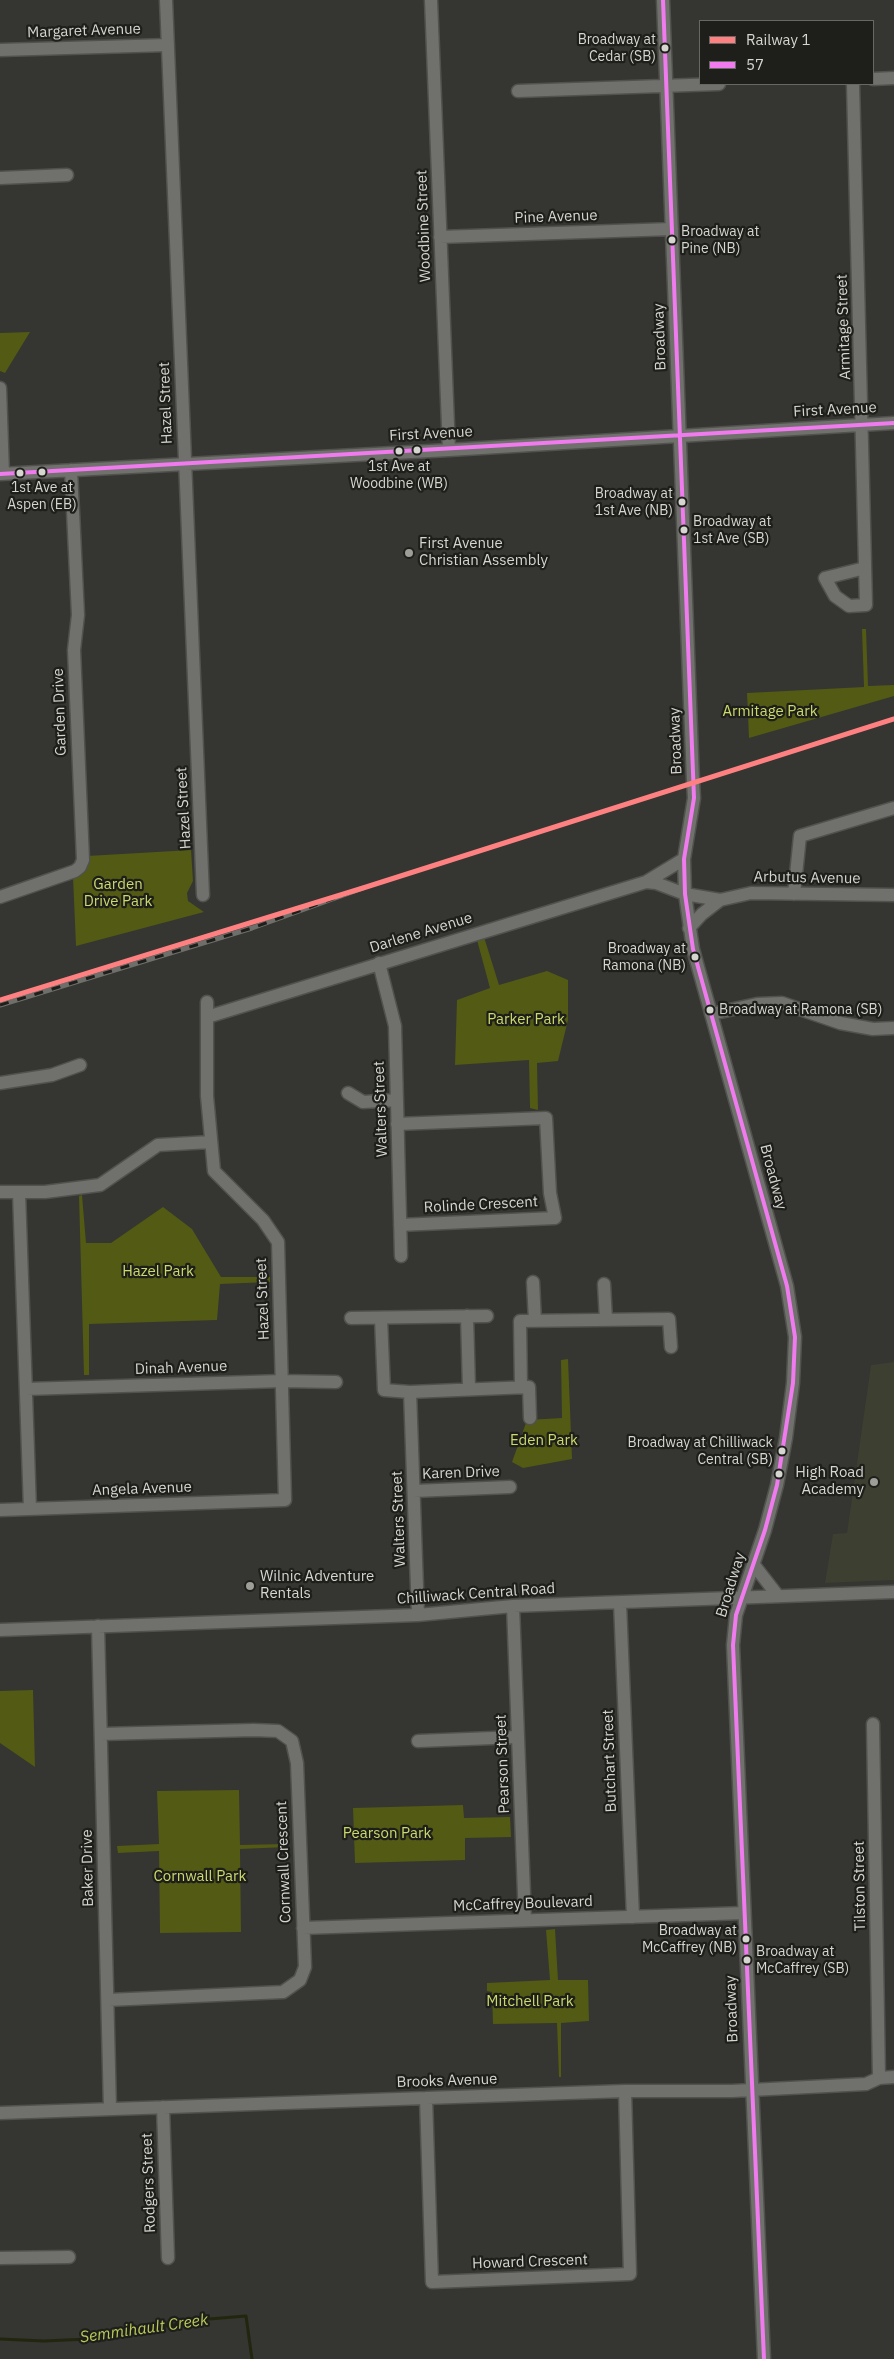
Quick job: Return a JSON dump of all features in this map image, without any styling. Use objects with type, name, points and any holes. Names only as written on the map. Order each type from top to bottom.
[{"type":"street","name":"Hazel Street","points":[[166,0],[203,895]]},
{"type":"street","name":"Woodbine Street","points":[[430,0],[449,450]]},
{"type":"street","name":"Broadway","points":[[663,0],[694,790],[684,859],[685,894],[693,949],[787,1286],[795,1337],[793,1382],[782,1460],[772,1507],[735,1620],[733,1645],[764,2359]]},
{"type":"street","name":"Margaret Avenue","points":[[0,50],[168,45]]},
{"type":"street","points":[[874,79],[894,78]]},
{"type":"street","points":[[518,91],[699,84]]},
{"type":"street","name":"Armitage Street","points":[[853,85],[863,424],[865,568]]},
{"type":"street","points":[[0,178],[67,175]]},
{"type":"street","name":"Pine Avenue","points":[[440,237],[672,229]]},
{"type":"street","points":[[0,388],[2,474]]},
{"type":"street","name":"First Avenue","points":[[2,474],[185,462],[449,450],[894,422]]},
{"type":"street","name":"Garden Drive","points":[[0,897],[75,871],[80,867],[83,860],[74,650],[78,610],[71,470]]},
{"type":"street","points":[[794,894],[800,836],[894,808]]},
{"type":"street","name":"Darlene Avenue","points":[[207,1017],[646,882],[684,859]]},
{"type":"street","points":[[646,882],[656,883],[685,894]]},
{"type":"street","name":"Arbutus Avenue","points":[[685,894],[720,900],[751,893],[894,895]]},
{"type":"street","name":"Arbutus Avenue","points":[[689,928],[702,914],[720,900]]},
{"type":"street","name":"Walters Street","points":[[378,963],[395,1026],[401,1256]]},
{"type":"street","name":"Hazel Street","points":[[207,1002],[207,1096],[214,1170],[263,1220],[278,1242],[285,1500]]},
{"type":"street","points":[[711,1014],[757,1004],[782,1003],[840,1023],[873,1029],[894,1028]]},
{"type":"street","points":[[0,1083],[52,1075],[80,1065]]},
{"type":"street","points":[[348,1093],[363,1102],[397,1100]]},
{"type":"street","name":"Rolinde Crescent","points":[[397,1124],[546,1118],[550,1193],[556,1218],[400,1225]]},
{"type":"street","points":[[0,1192],[45,1192],[100,1185],[158,1145],[210,1142]]},
{"type":"street","points":[[19,1192],[30,1509]]},
{"type":"street","points":[[533,1282],[535,1320]]},
{"type":"street","points":[[604,1284],[606,1320]]},
{"type":"street","points":[[468,1316],[469,1388]]},
{"type":"street","points":[[351,1318],[487,1316]]},
{"type":"street","points":[[381,1318],[384,1390],[410,1392],[529,1386],[530,1418]]},
{"type":"street","points":[[521,1387],[520,1321],[669,1319],[671,1347]]},
{"type":"street","name":"Dinah Avenue","points":[[26,1389],[282,1381],[336,1382]]},
{"type":"street","name":"Walters Street","points":[[410,1392],[418,1615]]},
{"type":"street","name":"Karen Drive","points":[[414,1491],[510,1487]]},
{"type":"street","name":"Angela Avenue","points":[[0,1510],[285,1500]]},
{"type":"street","points":[[754,1565],[778,1596]]},
{"type":"street","name":"Chilliwack Central Road","points":[[0,1630],[418,1615],[513,1606],[894,1592]]},
{"type":"street","name":"Butchart Street","points":[[620,1603],[633,1917]]},
{"type":"street","name":"Pearson Street","points":[[513,1606],[525,1920]]},
{"type":"street","name":"Baker Drive","points":[[98,1626],[110,2109]]},
{"type":"street","name":"Tilston Street","points":[[873,1724],[879,2078]]},
{"type":"street","name":"Cornwall Crescent","points":[[101,1734],[254,1730],[278,1731],[292,1741],[297,1763],[305,1967],[300,1980],[283,1992],[108,2000]]},
{"type":"street","points":[[418,1740],[518,1737]]},
{"type":"street","name":"McCaffrey Boulevard","points":[[303,1928],[744,1913]]},
{"type":"street","name":"Brooks Avenue","points":[[0,2113],[625,2091],[752,2090],[866,2084],[879,2078],[894,2078]]},
{"type":"street","name":"Howard Crescent","points":[[426,2098],[432,2282],[630,2274],[625,2091]]},
{"type":"street","name":"Rodgers Street","points":[[163,2107],[168,2258]]},
{"type":"street","points":[[0,2258],[69,2257]]},
{"type":"shaded area","name":"High Road Academy","points":[[894,1362],[894,1580],[825,1583],[833,1534],[847,1533],[871,1365]]},
{"type":"green space","points":[[30,332],[5,373],[0,371],[0,333]]},
{"type":"green space","name":"Armitage Park","points":[[862,629],[866,629],[868,686],[894,685],[894,696],[749,738],[747,693],[864,687]]},
{"type":"green space","name":"Garden Drive Park","points":[[191,850],[193,881],[187,893],[188,901],[204,912],[76,946],[73,877],[81,874],[87,867],[87,856]]},
{"type":"green space","name":"Parker Park","points":[[484,937],[499,985],[547,971],[568,980],[568,1020],[558,1061],[537,1063],[538,1110],[530,1108],[529,1060],[455,1065],[457,1000],[490,988],[477,940]]},
{"type":"green space","name":"Hazel Park","points":[[82,1195],[86,1243],[111,1243],[163,1207],[192,1229],[221,1277],[270,1277],[270,1282],[220,1284],[217,1320],[89,1324],[89,1375],[84,1375],[79,1196]]},
{"type":"green space","name":"Eden Park","points":[[568,1359],[572,1459],[523,1468],[512,1462],[527,1420],[562,1418],[561,1360]]},
{"type":"green space","points":[[33,1690],[35,1767],[0,1743],[0,1691]]},
{"type":"green space","name":"Cornwall Park","points":[[239,1790],[240,1845],[286,1844],[287,1847],[240,1849],[241,1932],[160,1933],[159,1851],[118,1853],[117,1846],[159,1844],[157,1791]]},
{"type":"green space","name":"Pearson Park","points":[[463,1805],[464,1818],[510,1817],[511,1837],[465,1838],[465,1860],[355,1863],[353,1808]]},
{"type":"green space","name":"Mitchell Park","points":[[555,1929],[558,1980],[588,1980],[589,2021],[561,2023],[561,2077],[559,2077],[557,2023],[493,2024],[492,1992],[487,1991],[487,1983],[550,1980],[546,1930]]},
{"type":"waterway","name":"Semmihault Creek","points":[[0,2339],[44,2341],[88,2339],[209,2319],[246,2316],[252,2359]]},
{"type":"railway","points":[[0,1005],[252,928],[363,888]]},
{"type":"rail line","name":"1","points":[[0,1000],[363,888],[894,719]]},
{"type":"transit line","name":"57","points":[[663,0],[694,798],[684,859],[685,894],[693,949],[787,1286],[795,1337],[793,1383],[777,1485],[765,1530],[736,1615],[733,1645],[764,2359]]},
{"type":"transit line","name":"57","points":[[0,474],[894,423]]},
{"type":"place","name":"Broadway at Cedar (SB)","points":[[665,48]]},
{"type":"place","name":"Broadway at Pine (NB)","points":[[672,240]]},
{"type":"place","name":"1st Ave at Woodbine (WB)","points":[[399,451]]},
{"type":"place","name":"1st Ave at Aspen (EB)","points":[[42,472]]},
{"type":"place","name":"Broadway at 1st Ave (NB)","points":[[682,502]]},
{"type":"place","name":"Broadway at 1st Ave (SB)","points":[[684,530]]},
{"type":"place","name":"First Avenue Christian Assembly","points":[[409,553]]},
{"type":"place","name":"Broadway at Ramona (NB)","points":[[695,957]]},
{"type":"place","name":"Broadway at Ramona (SB)","points":[[710,1010]]},
{"type":"place","name":"Broadway at Chilliwack Central (SB)","points":[[782,1451]]},
{"type":"place","name":"High Road Academy","points":[[874,1482]]},
{"type":"place","name":"Wilnic Adventure Rentals","points":[[250,1586]]},
{"type":"place","name":"Broadway at McCaffrey (NB)","points":[[746,1939]]},
{"type":"place","name":"Broadway at McCaffrey (SB)","points":[[747,1960]]}]
